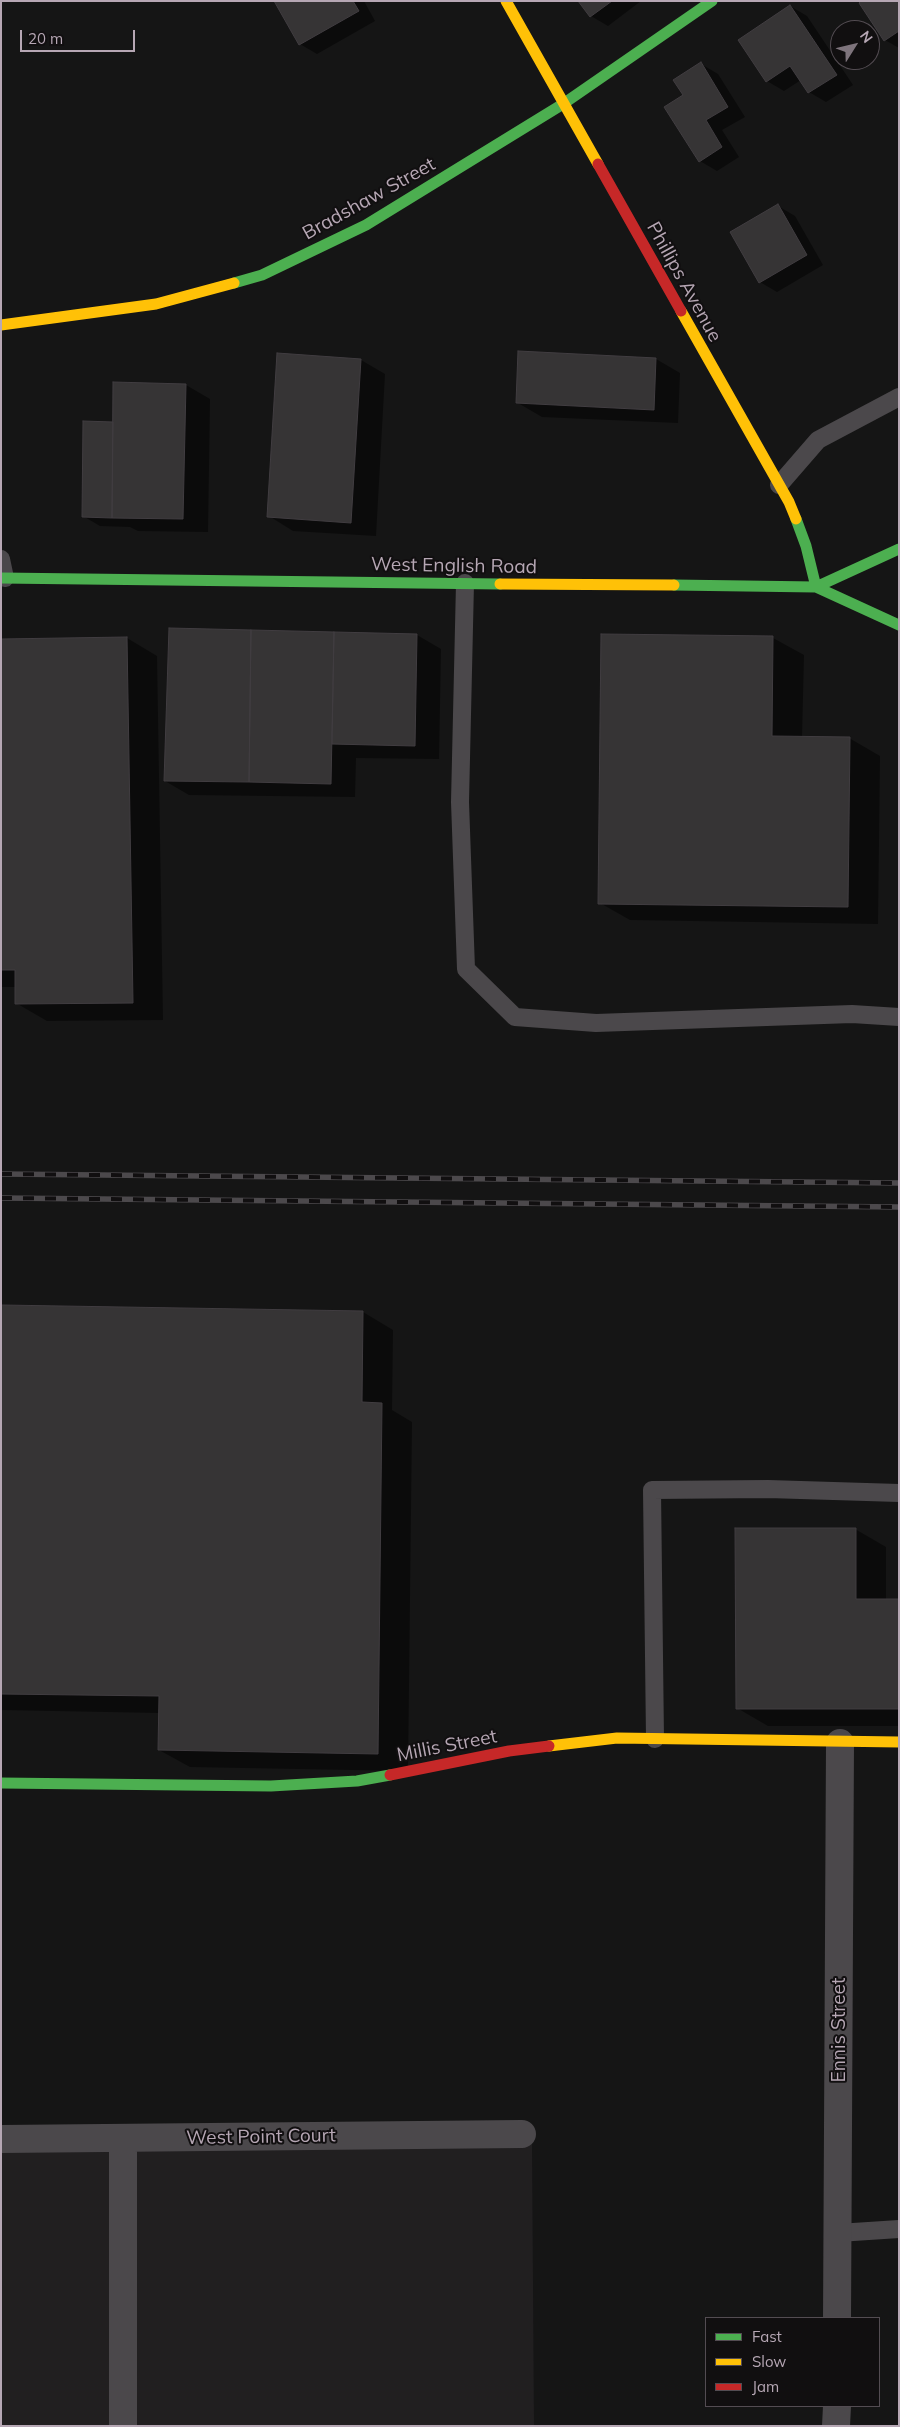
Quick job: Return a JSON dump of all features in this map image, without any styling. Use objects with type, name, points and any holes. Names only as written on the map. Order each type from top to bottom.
[{"type":"street","name":"Phillips Avenue","points":[[506,1],[789,502],[806,546],[816,587]]},
{"type":"street","name":"Bradshaw Street","points":[[1,325],[156,304],[262,275],[366,225],[564,104],[712,1]]},
{"type":"street","name":"West English Road","points":[[3,578],[816,587],[899,549]]},
{"type":"street","points":[[816,587],[899,625]]},
{"type":"street","name":"Millis Street","points":[[1,1783],[271,1786],[358,1781],[509,1751],[617,1738],[840,1743],[899,1742]]},
{"type":"street","name":"Ennis Street","points":[[837,2317],[840,1743]]},
{"type":"street","name":"West Point Court","points":[[1,2139],[522,2134]]},
{"type":"street","points":[[123,2138],[123,2426]]},
{"type":"street","points":[[836,2407],[836,2426]]},
{"type":"lane","points":[[779,485],[818,440],[899,397]]},
{"type":"lane","points":[[1,559],[3,578]]},
{"type":"lane","points":[[466,583],[460,802],[466,969],[515,1018],[596,1024],[852,1014],[899,1017]]},
{"type":"lane","points":[[655,1739],[652,1490],[768,1489],[899,1493]]},
{"type":"lane","points":[[838,2233],[899,2229]]},
{"type":"shaded area","points":[[532,2144],[534,2426],[1,2426],[1,2146]]},
{"type":"building","points":[[274,1],[353,1],[359,11],[299,45]]},
{"type":"building","points":[[578,1],[612,1],[590,17]]},
{"type":"building","points":[[861,1],[899,1],[899,31],[884,41],[880,35],[880,20],[870,20],[859,3]]},
{"type":"building","points":[[790,5],[830,65],[830,70],[834,70],[837,75],[808,93],[790,66],[766,82],[738,40]]},
{"type":"building","points":[[701,62],[728,107],[706,120],[722,147],[699,162],[664,107],[683,95],[673,80]]},
{"type":"building","points":[[778,204],[807,255],[759,283],[730,232]]},
{"type":"building","points":[[518,351],[656,358],[654,410],[516,403]]},
{"type":"building","points":[[277,353],[361,359],[351,523],[267,517]]},
{"type":"building","points":[[113,382],[186,384],[183,519],[112,518]]},
{"type":"building","points":[[83,421],[113,422],[112,518],[82,517]]},
{"type":"building","points":[[169,628],[251,630],[249,782],[164,781]]},
{"type":"building","points":[[251,630],[334,632],[331,784],[249,782]]},
{"type":"building","points":[[334,632],[417,634],[415,746],[332,744]]},
{"type":"building","points":[[601,634],[773,636],[772,736],[850,737],[848,907],[598,904]]},
{"type":"building","points":[[127,637],[133,1003],[15,1004],[15,970],[1,970],[1,639]]},
{"type":"building","points":[[1,1305],[363,1311],[362,1402],[382,1403],[378,1754],[158,1750],[159,1696],[1,1694]]},
{"type":"building","points":[[735,1528],[856,1528],[856,1599],[899,1599],[899,1709],[736,1709]]},
{"type":"railway","points":[[1,1174],[899,1183]]},
{"type":"railway","points":[[1,1198],[899,1207]]},
{"type":"traffic: fast","points":[[234,283],[262,275],[366,225],[563,104],[712,1]]},
{"type":"traffic: fast","points":[[796,519],[806,546],[816,587]]},
{"type":"traffic: fast","points":[[674,585],[816,587],[899,549]]},
{"type":"traffic: fast","points":[[1,578],[500,584]]},
{"type":"traffic: fast","points":[[816,587],[899,625]]},
{"type":"traffic: fast","points":[[1,1783],[271,1786],[357,1781],[390,1775]]},
{"type":"traffic: slow","points":[[506,1],[598,164]]},
{"type":"traffic: slow","points":[[1,325],[156,304],[234,283]]},
{"type":"traffic: slow","points":[[681,311],[789,502],[796,519]]},
{"type":"traffic: slow","points":[[500,584],[674,585]]},
{"type":"traffic: slow","points":[[549,1746],[617,1738],[899,1742]]},
{"type":"traffic: jam","points":[[598,164],[681,311]]},
{"type":"traffic: jam","points":[[390,1775],[509,1751],[549,1746]]}]
